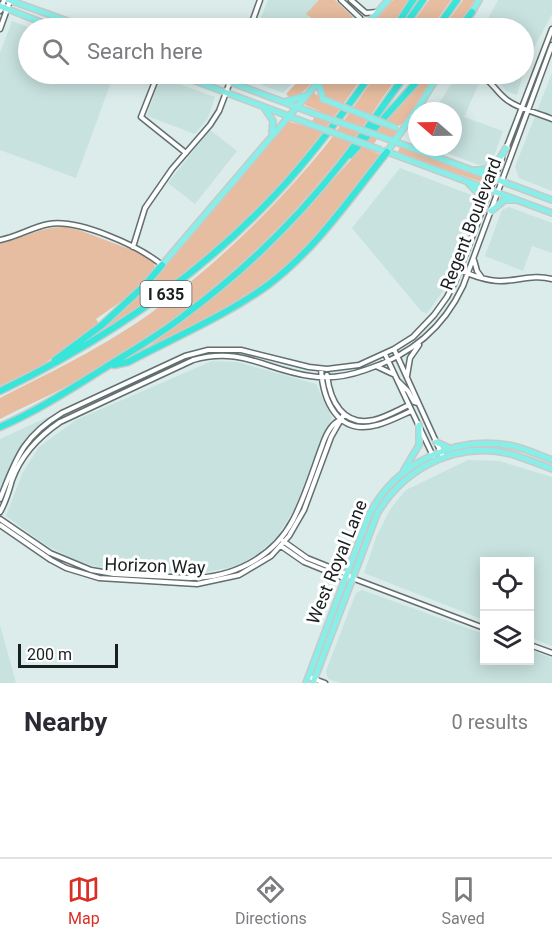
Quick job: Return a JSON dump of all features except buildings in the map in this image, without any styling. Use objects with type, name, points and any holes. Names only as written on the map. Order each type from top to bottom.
[{"type":"highway","points":[[401,18],[413,0]]},
{"type":"highway","points":[[410,18],[423,0]]},
{"type":"highway","points":[[444,18],[457,0]]},
{"type":"highway","points":[[468,18],[472,12]]},
{"type":"highway","name":"I 635","points":[[0,391],[43,371],[161,298],[218,251],[288,181],[362,84]]},
{"type":"highway","name":"I 635","points":[[0,427],[56,400],[144,344],[186,315],[230,279],[275,236],[342,162],[398,84]]},
{"type":"highway","points":[[342,162],[357,149],[415,84]]},
{"type":"highway","points":[[104,368],[128,362],[225,312],[269,284],[315,241],[384,151]]},
{"type":"highway","points":[[43,371],[102,325],[145,285],[162,265]]},
{"type":"main road","points":[[10,0],[60,18]]},
{"type":"main road","points":[[372,18],[388,0]]},
{"type":"main road","points":[[472,12],[479,0]]},
{"type":"main road","points":[[2,8],[29,18]]},
{"type":"main road","points":[[203,84],[552,213]]},
{"type":"main road","points":[[238,84],[408,146]]},
{"type":"main road","points":[[162,265],[316,84]]},
{"type":"main road","points":[[319,84],[324,99],[396,128],[405,128]]},
{"type":"main road","points":[[384,151],[395,142],[434,84]]},
{"type":"main road","points":[[284,102],[306,96]]},
{"type":"main road","points":[[264,107],[273,121],[272,135]]},
{"type":"main road","points":[[405,128],[405,140],[408,144]]},
{"type":"main road","points":[[470,169],[481,170],[492,167],[506,148]]},
{"type":"main road","points":[[435,156],[552,200]]},
{"type":"main road","points":[[466,181],[479,193],[482,199],[482,210]]},
{"type":"main road","points":[[491,211],[505,200],[518,200]]},
{"type":"main road","points":[[403,473],[419,445],[419,425]]},
{"type":"main road","points":[[436,442],[453,448]]},
{"type":"main road","name":"West Royal Lane","points":[[348,577],[377,514],[391,492],[440,451],[492,444],[527,450],[552,460]]},
{"type":"main road","points":[[524,459],[527,450]]},
{"type":"main road","name":"West Royal Lane","points":[[311,680],[373,507],[386,489],[403,473],[434,457],[482,451],[495,451],[552,469]]},
{"type":"street","points":[[0,29],[4,0]]},
{"type":"street","points":[[2,8],[10,0]]},
{"type":"street","points":[[254,18],[260,0]]},
{"type":"street","points":[[341,0],[360,18]]},
{"type":"street","points":[[351,0],[366,13],[373,14],[382,8]]},
{"type":"street","name":"Regent Boulevard","points":[[534,74],[552,29]]},
{"type":"street","name":"Regent Boulevard","points":[[0,512],[23,458],[32,445],[48,430],[68,418],[193,360],[220,355],[239,356],[293,372],[327,377],[349,374],[387,363],[426,338],[452,308],[468,273],[552,45]]},
{"type":"street","points":[[154,84],[141,117],[186,153]]},
{"type":"street","points":[[133,247],[145,208],[155,192],[210,125],[219,111],[229,84]]},
{"type":"street","points":[[493,84],[504,98],[528,110],[552,118]]},
{"type":"street","name":"Regent Boulevard","points":[[0,500],[18,453],[45,424],[62,413],[185,356],[208,350],[230,348],[327,369],[350,367],[384,354],[410,339],[434,315],[447,297],[530,84]]},
{"type":"street","points":[[0,240],[12,238],[48,224],[60,224],[87,229],[133,247],[148,254],[162,265]]},
{"type":"street","points":[[474,258],[477,271],[482,278]]},
{"type":"street","points":[[459,270],[500,281],[530,276],[552,279]]},
{"type":"street","points":[[406,377],[410,358],[426,338]]},
{"type":"street","points":[[394,349],[443,457]]},
{"type":"street","points":[[384,354],[434,457]]},
{"type":"street","points":[[374,367],[382,368],[395,376],[406,388],[414,402],[418,403]]},
{"type":"street","points":[[321,369],[326,400],[334,412],[356,426],[382,424],[411,411]]},
{"type":"street","points":[[327,369],[331,398],[342,418]]},
{"type":"street","points":[[342,418],[364,421],[382,418],[409,405]]},
{"type":"street","name":"Horizon Way","points":[[295,522],[324,439],[334,423],[342,418]]},
{"type":"street","name":"Horizon Way","points":[[0,525],[42,555],[66,567],[107,579],[206,583],[239,575],[258,565],[281,542],[295,522],[312,489],[328,443],[342,418]]},
{"type":"street","points":[[382,418],[382,424]]},
{"type":"street","points":[[306,486],[312,489]]},
{"type":"street","name":"Horizon Way","points":[[0,519],[50,553],[68,562],[101,572],[203,578],[229,573],[254,561],[281,542]]},
{"type":"street","points":[[281,542],[304,562],[480,626]]},
{"type":"street","points":[[66,567],[68,562]]},
{"type":"street","points":[[171,577],[171,582]]},
{"type":"street","points":[[534,646],[552,653]]},
{"type":"street","points":[[311,680],[325,683]]},
{"type":"shaded area","points":[[268,0],[322,0],[309,18],[261,18]]},
{"type":"shaded area","points":[[319,0],[335,0],[353,17],[311,18],[306,14]]},
{"type":"shaded area","points":[[393,0],[411,0],[399,18],[378,18]]},
{"type":"shaded area","points":[[429,0],[451,0],[438,18],[416,18]]},
{"type":"shaded area","points":[[463,0],[475,0],[463,18],[450,18]]},
{"type":"shaded area","points":[[498,0],[552,0],[552,14],[534,48],[534,18],[488,18]]},
{"type":"shaded area","points":[[12,21],[18,23],[18,84],[110,84],[76,178],[0,150],[0,53]]},
{"type":"shaded area","points":[[552,73],[552,191],[519,178],[515,167]]},
{"type":"shaded area","points":[[158,84],[179,84],[215,97],[208,118],[195,134],[147,116]]},
{"type":"shaded area","points":[[260,84],[292,84],[283,93]]},
{"type":"shaded area","points":[[296,84],[311,84],[295,96],[289,97],[286,94]]},
{"type":"shaded area","points":[[323,84],[357,84],[311,148],[250,217],[190,270],[143,305],[77,347],[140,294],[287,121],[308,127],[319,111],[304,103],[314,91],[316,95],[320,94]]},
{"type":"shaded area","points":[[370,84],[392,84],[342,155],[314,189],[251,254],[218,284],[146,339],[108,363],[0,419],[0,398],[87,353],[129,328],[190,283],[272,207],[327,144]]},
{"type":"shaded area","points":[[419,84],[429,84],[417,102],[408,102],[408,116],[403,124],[398,126],[400,130],[394,138],[381,133],[370,150],[381,155],[328,223],[298,255],[265,284],[236,303],[145,352],[144,350],[227,287],[287,231]]},
{"type":"shaded area","points":[[452,84],[479,84],[464,117],[503,131],[492,161],[482,166],[455,156],[462,156],[462,102],[440,102]]},
{"type":"shaded area","points":[[501,84],[520,84],[517,95],[506,91]]},
{"type":"shaded area","points":[[210,130],[237,151],[195,204],[168,183]]},
{"type":"shaded area","points":[[400,147],[408,150],[408,156],[424,156],[486,180],[485,183],[397,154]]},
{"type":"shaded area","points":[[400,168],[474,196],[476,204],[448,284],[427,313],[422,312],[352,228]]},
{"type":"shaded area","points":[[509,207],[552,223],[552,253],[532,246],[523,271],[485,256],[502,210]]},
{"type":"shaded area","points":[[66,227],[145,255],[154,262],[155,270],[126,298],[96,319],[99,324],[41,366],[0,386],[0,243],[48,229]]},
{"type":"shaded area","points":[[212,361],[237,362],[316,384],[332,418],[294,510],[276,538],[258,554],[237,566],[206,572],[128,571],[101,568],[75,560],[44,544],[6,516],[23,472],[39,447],[76,420]]},
{"type":"shaded area","points":[[48,417],[53,418],[24,446],[0,499],[0,439]]},
{"type":"shaded area","points":[[468,460],[499,461],[552,477],[552,646],[534,639],[534,557],[480,557],[480,618],[364,573],[377,535],[391,508],[406,490]]},
{"type":"shaded area","points":[[362,590],[480,633],[480,665],[534,665],[534,651],[552,658],[552,683],[341,683],[328,679],[326,671],[356,593]]},
{"type":"shaded area","points":[[0,625],[16,683],[0,683]]}]
